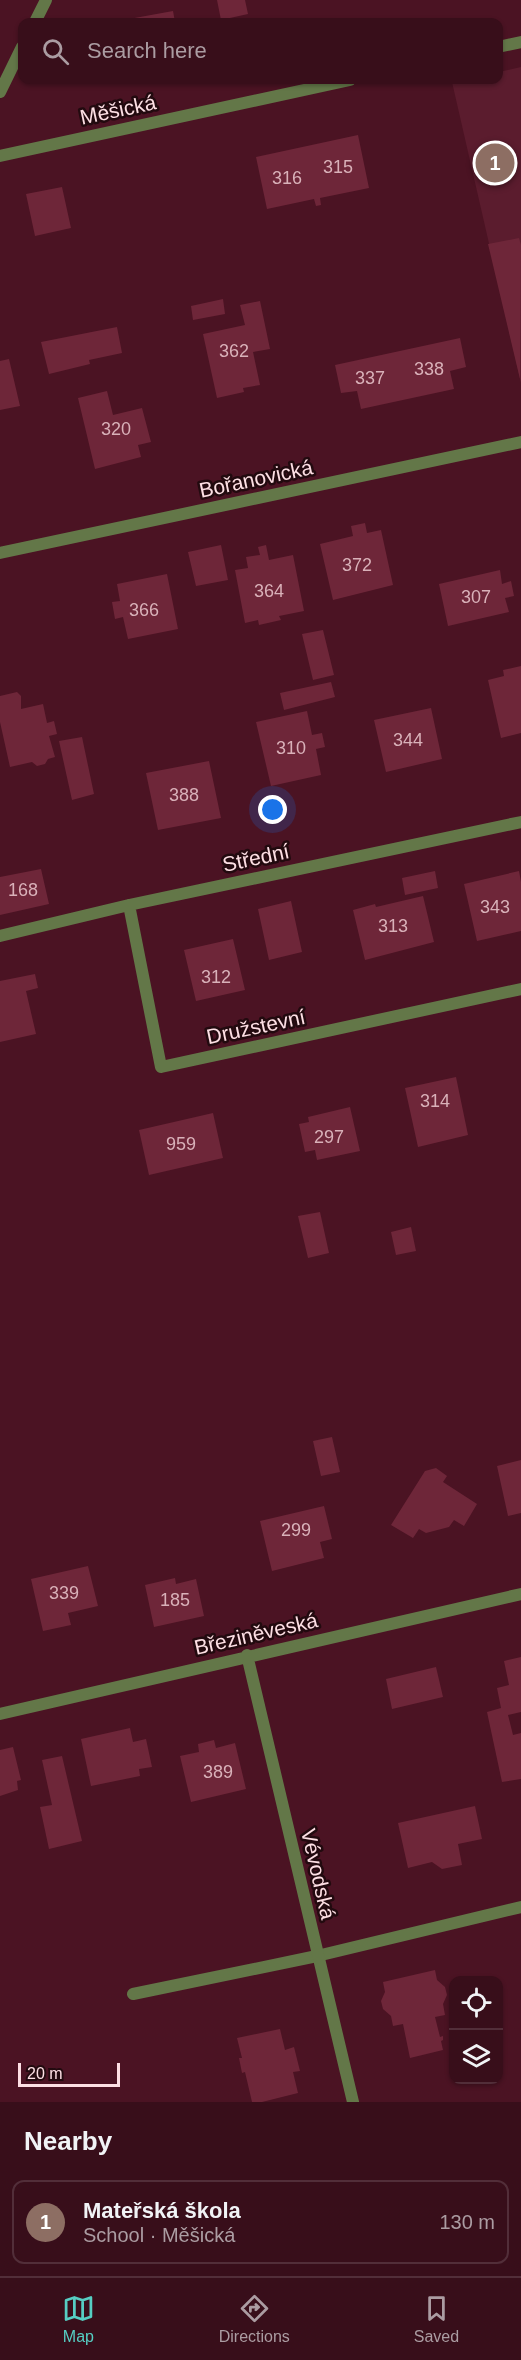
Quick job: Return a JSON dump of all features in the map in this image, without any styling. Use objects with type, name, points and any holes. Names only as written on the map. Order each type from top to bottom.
[{"type":"street","points":[[37,18],[46,0]]},
{"type":"street","points":[[503,46],[521,42]]},
{"type":"street","points":[[0,92],[18,55]]},
{"type":"street","name":"Měšická","points":[[0,156],[332,84]]},
{"type":"street","name":"Bořanovická","points":[[0,553],[521,442]]},
{"type":"street","name":"Střední","points":[[0,936],[129,905],[521,822]]},
{"type":"street","name":"Družstevní","points":[[129,905],[161,1067],[521,989]]},
{"type":"street","name":"Březiněveská","points":[[0,1714],[247,1655],[521,1594]]},
{"type":"street","name":"Vévodská","points":[[247,1655],[353,2102]]},
{"type":"street","points":[[133,1994],[317,1956],[521,1907]]},
{"type":"shaded area","points":[[521,67],[521,383],[452,84],[503,84],[503,71]]},
{"type":"building","points":[[217,0],[245,0],[248,14],[221,18]]},
{"type":"building","points":[[173,11],[174,18],[134,18]]},
{"type":"building","points":[[358,135],[369,188],[320,198],[321,205],[316,206],[314,199],[267,209],[256,157]]},
{"type":"building","points":[[62,187],[71,228],[35,236],[26,194]]},
{"type":"building","points":[[519,238],[521,245],[520,379],[488,244]]},
{"type":"building","points":[[223,299],[225,314],[193,320],[191,306]]},
{"type":"building","points":[[260,301],[270,349],[253,352],[260,385],[243,388],[244,392],[217,398],[203,334],[245,325],[240,305]]},
{"type":"building","points":[[117,327],[122,353],[89,360],[90,364],[49,374],[41,342]]},
{"type":"building","points":[[460,338],[466,367],[450,371],[454,389],[361,409],[357,391],[341,393],[335,365]]},
{"type":"building","points":[[9,359],[20,406],[0,410],[0,361]]},
{"type":"building","points":[[107,391],[113,415],[142,408],[151,442],[138,445],[141,457],[95,469],[78,398]]},
{"type":"building","points":[[365,523],[367,533],[381,530],[393,585],[333,600],[320,544],[353,536],[351,526]]},
{"type":"building","points":[[221,545],[228,580],[196,586],[188,552]]},
{"type":"building","points":[[266,545],[269,560],[293,555],[304,611],[279,616],[281,620],[259,625],[258,620],[245,623],[235,570],[248,568],[246,557],[260,555],[258,547]]},
{"type":"building","points":[[500,570],[502,584],[511,581],[514,596],[505,598],[509,612],[448,626],[439,584]]},
{"type":"building","points":[[167,574],[178,629],[128,639],[123,617],[115,619],[112,602],[120,601],[117,584]]},
{"type":"building","points":[[323,630],[334,675],[313,680],[302,634]]},
{"type":"building","points":[[521,666],[521,733],[501,738],[488,680],[504,676],[503,670]]},
{"type":"building","points":[[331,682],[335,697],[284,710],[280,693]]},
{"type":"building","points":[[17,692],[21,696],[21,709],[43,704],[47,723],[54,721],[57,734],[49,736],[55,757],[48,759],[45,764],[37,766],[32,762],[10,767],[0,722],[0,696]]},
{"type":"building","points":[[431,708],[442,759],[386,772],[374,720]]},
{"type":"building","points":[[307,711],[312,735],[322,733],[325,747],[316,749],[321,775],[271,786],[256,722]]},
{"type":"building","points":[[82,737],[94,794],[72,800],[59,741]]},
{"type":"building","points":[[209,761],[221,818],[158,830],[146,773]]},
{"type":"building","points":[[41,869],[49,904],[0,915],[0,877]]},
{"type":"building","points":[[435,871],[438,888],[405,895],[402,878]]},
{"type":"building","points":[[519,871],[521,931],[477,941],[464,884]]},
{"type":"building","points":[[423,896],[434,942],[365,960],[353,910]]},
{"type":"building","points":[[291,901],[302,952],[269,960],[258,909]]},
{"type":"building","points":[[233,939],[245,990],[196,1001],[184,950]]},
{"type":"building","points":[[35,974],[38,988],[26,991],[36,1034],[0,1042],[0,981]]},
{"type":"building","points":[[456,1077],[468,1135],[418,1147],[405,1088]]},
{"type":"building","points":[[350,1107],[360,1151],[317,1160],[315,1150],[305,1152],[299,1124],[309,1122],[308,1117]]},
{"type":"building","points":[[213,1113],[223,1158],[149,1175],[139,1130]]},
{"type":"building","points":[[320,1212],[329,1253],[308,1258],[298,1216]]},
{"type":"building","points":[[411,1227],[416,1251],[396,1255],[391,1232]]},
{"type":"building","points":[[332,1437],[340,1472],[321,1476],[313,1441]]},
{"type":"building","points":[[521,1460],[521,1513],[508,1516],[497,1466]]},
{"type":"building","points":[[436,1468],[447,1476],[443,1482],[477,1504],[464,1526],[454,1520],[449,1527],[426,1533],[419,1529],[413,1538],[391,1525],[425,1471]]},
{"type":"building","points":[[324,1506],[332,1539],[320,1542],[324,1558],[272,1571],[260,1521]]},
{"type":"building","points":[[88,1566],[98,1606],[68,1613],[71,1625],[43,1631],[31,1579]]},
{"type":"building","points":[[175,1578],[176,1584],[196,1579],[204,1616],[154,1627],[145,1585]]},
{"type":"building","points":[[521,1657],[521,1712],[508,1715],[513,1735],[521,1733],[521,1779],[502,1782],[487,1712],[501,1708],[497,1688],[509,1685],[504,1661]]},
{"type":"building","points":[[436,1667],[443,1697],[392,1709],[386,1679]]},
{"type":"building","points":[[130,1728],[133,1742],[146,1739],[152,1767],[139,1769],[140,1776],[91,1786],[81,1739]]},
{"type":"building","points":[[214,1740],[216,1748],[235,1743],[246,1789],[191,1802],[180,1756],[199,1752],[198,1744]]},
{"type":"building","points":[[13,1747],[21,1780],[17,1781],[18,1790],[0,1796],[0,1750]]},
{"type":"building","points":[[62,1756],[82,1841],[49,1849],[40,1807],[52,1805],[42,1760]]},
{"type":"building","points":[[475,1806],[482,1839],[458,1844],[462,1865],[442,1869],[432,1862],[408,1868],[398,1823]]},
{"type":"building","points":[[435,1970],[437,1980],[445,1987],[447,1995],[443,2004],[445,2015],[435,2017],[440,2037],[443,2036],[441,2041],[443,2050],[410,2058],[403,2024],[393,2026],[391,2016],[383,2009],[381,2001],[385,1992],[383,1982]]},
{"type":"building","points":[[280,2029],[285,2050],[294,2047],[300,2071],[293,2072],[298,2093],[262,2102],[252,2102],[245,2072],[242,2073],[239,2058],[242,2058],[237,2038]]},
{"type":"place","name":"Mateřská škola","points":[[495,163]]}]
